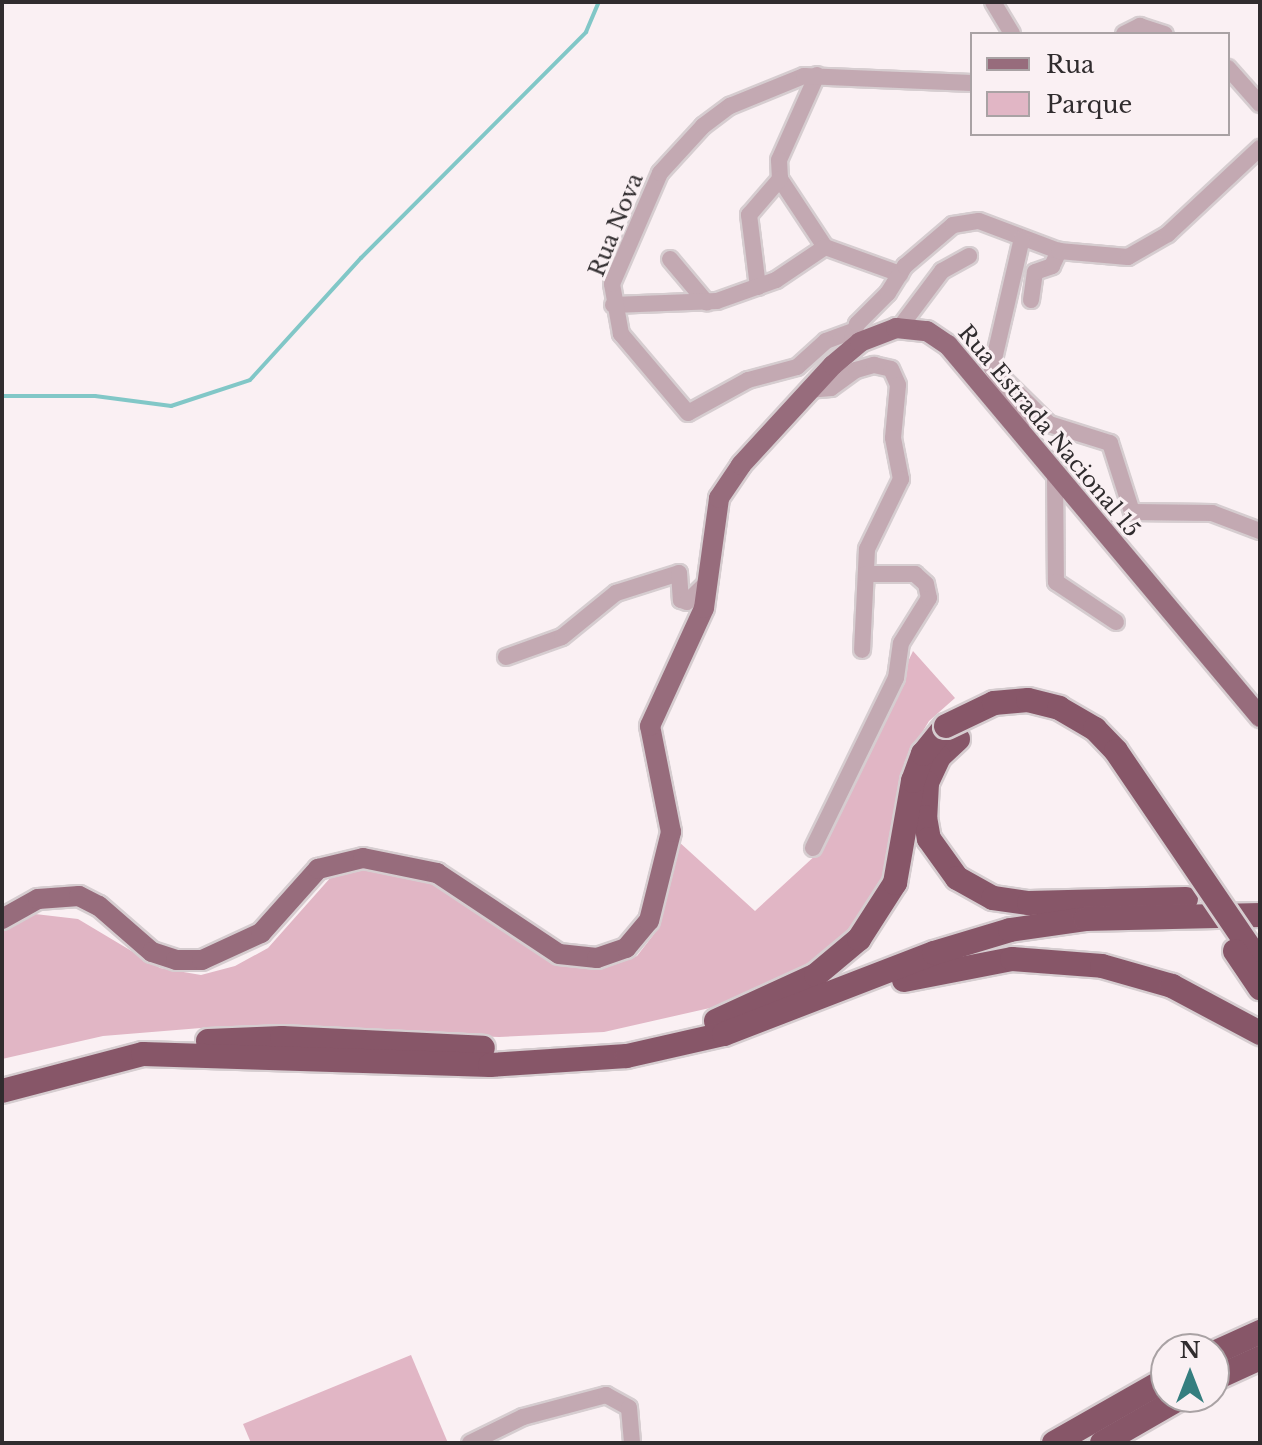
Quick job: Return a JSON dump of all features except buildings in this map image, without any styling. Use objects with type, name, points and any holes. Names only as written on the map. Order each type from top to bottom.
[{"type":"highway","points":[[716,1021],[816,975],[859,939],[895,883],[913,781],[923,754],[994,703],[1028,700],[1059,708],[1095,729],[1116,751],[1260,963]]},
{"type":"highway","points":[[1260,902],[1029,903],[993,898],[973,888],[940,858],[925,817],[927,783],[952,733],[1000,716],[1028,715],[1078,734],[1131,797],[1260,988]]},
{"type":"highway","points":[[2,1078],[142,1043],[282,1038],[510,1050],[590,1047],[716,1021],[783,1001],[917,945],[987,924],[1111,908],[1260,902]]},
{"type":"highway","points":[[2,1091],[143,1054],[490,1065],[615,1057],[724,1034],[934,953],[1010,930],[1085,919],[1260,915]]},
{"type":"highway","points":[[247,1057],[466,1072],[604,1068],[744,1037],[924,973],[1012,959],[1102,966],[1172,986],[1260,1033]]},
{"type":"highway","points":[[1230,1346],[1260,1332]]},
{"type":"highway","points":[[1230,1372],[1260,1358]]},
{"type":"highway","points":[[1054,1443],[1150,1388]]},
{"type":"highway","points":[[1102,1443],[1154,1413]]},
{"type":"main road","points":[[2,919],[38,899],[79,896],[99,906],[152,952],[176,960],[202,960],[261,933],[323,866],[363,858],[433,871],[547,948],[597,958],[626,948],[642,934],[661,878],[671,818],[651,750],[650,726],[698,626],[709,581],[714,515],[723,491],[853,339],[900,327]]},
{"type":"main road","name":"Rua Estrada Nacional 15","points":[[900,327],[920,328],[942,340],[1260,717]]},
{"type":"street","points":[[993,2],[1011,32]]},
{"type":"street","points":[[1129,32],[1145,26],[1160,32]]},
{"type":"street","points":[[1230,70],[1260,104]]},
{"type":"street","points":[[817,75],[779,160],[780,179],[825,247],[900,274]]},
{"type":"street","name":"Rua Nova","points":[[853,339],[826,341],[797,367],[748,380],[688,413],[625,339],[613,305],[614,278],[664,167],[730,106],[798,77],[817,75],[970,83]]},
{"type":"street","points":[[853,339],[900,274],[934,237],[958,223],[987,223],[1059,251],[1121,258],[1143,251],[1180,224],[1260,148]]},
{"type":"street","points":[[758,287],[749,215],[780,179]]},
{"type":"street","points":[[1022,238],[992,368],[1019,408],[1022,434]]},
{"type":"street","points":[[613,305],[707,303],[758,287],[825,247]]},
{"type":"street","points":[[1031,300],[1035,272],[1050,267],[1059,251]]},
{"type":"street","points":[[900,327],[942,271],[969,256]]},
{"type":"street","points":[[670,259],[707,303]]},
{"type":"street","points":[[808,390],[831,388],[867,365],[886,367],[897,379],[893,438],[901,479],[869,544],[862,650]]},
{"type":"street","points":[[992,368],[1049,424],[1110,443],[1132,512],[1212,513],[1260,531]]},
{"type":"street","points":[[1055,474],[1056,582],[1116,622]]},
{"type":"street","points":[[506,657],[562,637],[616,593],[679,573],[680,597],[687,602],[709,581]]},
{"type":"street","points":[[813,848],[896,678],[901,643],[929,598],[926,584],[915,574],[866,574]]},
{"type":"street","points":[[470,1443],[523,1417],[606,1395],[629,1408],[632,1443]]},
{"type":"green space","points":[[913,651],[955,698],[929,721],[905,761],[883,881],[857,925],[807,968],[723,1005],[604,1032],[499,1037],[213,1027],[103,1036],[2,1059],[2,930],[35,914],[78,919],[160,968],[201,975],[235,966],[268,948],[331,877],[358,869],[389,869],[426,876],[558,962],[605,968],[637,956],[654,934],[678,841],[755,911],[818,853]]},
{"type":"green space","points":[[411,1355],[448,1443],[251,1443],[243,1424]]},
{"type":"waterway","points":[[2,396],[95,396],[171,406],[250,380],[361,258],[586,32],[599,2]]}]
